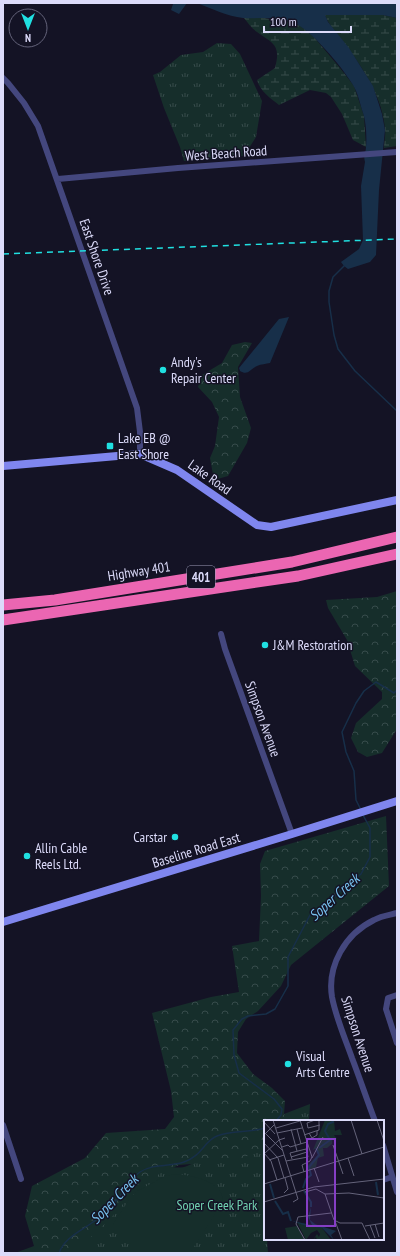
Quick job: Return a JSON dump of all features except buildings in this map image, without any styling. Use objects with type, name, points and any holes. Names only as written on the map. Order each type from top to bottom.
[{"type":"highway","name":"Highway 401","points":[[3,605],[55,600],[292,562],[397,537]]},
{"type":"highway","name":"Highway 401","points":[[3,620],[298,576],[397,554]]},
{"type":"street","name":"East Shore Drive","points":[[3,78],[24,103],[38,126],[58,180],[137,408],[140,432],[140,454]]},
{"type":"street","name":"West Beach Road","points":[[58,180],[178,168],[394,153]]},
{"type":"street","name":"Lake Road","points":[[3,466],[140,454],[177,470],[257,525],[271,527],[397,500]]},
{"type":"street","name":"Simpson Avenue","points":[[221,634],[225,649],[292,834]]},
{"type":"street","name":"Baseline Road East","points":[[3,922],[397,801]]},
{"type":"street","name":"Simpson Avenue","points":[[374,1120],[342,1032],[332,998],[333,973],[337,958],[343,946],[353,934],[374,919],[397,913]]},
{"type":"street","points":[[397,995],[388,998],[386,1008],[397,1043]]},
{"type":"street","points":[[3,1124],[21,1179]]},
{"type":"street","points":[[384,1149],[397,1192]]},
{"type":"street","points":[[384,1180],[392,1177]]},
{"type":"green space","points":[[325,15],[383,15],[397,18],[397,146],[384,148],[384,118],[377,97],[361,66],[332,28]]},
{"type":"green space","points":[[244,18],[263,18],[291,22],[301,26],[313,36],[354,86],[364,116],[366,147],[353,140],[342,114],[331,97],[326,93],[310,90],[279,105],[260,88],[257,80],[275,68],[277,54],[275,46],[253,29]]},
{"type":"green space","points":[[217,43],[231,44],[240,54],[262,101],[256,137],[244,156],[184,161],[153,75],[160,72],[181,55],[203,52]]},
{"type":"green space","points":[[245,342],[252,343],[238,367],[240,397],[251,428],[247,443],[228,476],[214,480],[210,458],[215,446],[219,417],[212,402],[198,387],[202,375],[222,363],[232,345]]},
{"type":"green space","points":[[397,591],[397,729],[382,753],[367,757],[358,752],[351,738],[356,723],[382,699],[382,692],[355,666],[347,640],[328,608],[326,600],[377,597]]},
{"type":"green space","points":[[386,816],[389,886],[291,965],[281,986],[258,1011],[246,1019],[238,1032],[237,1053],[253,1074],[272,1088],[285,1101],[284,1114],[281,1120],[264,1120],[264,1144],[259,1150],[240,1160],[179,1165],[159,1174],[128,1198],[109,1220],[80,1247],[78,1253],[15,1253],[34,1246],[25,1216],[32,1186],[85,1158],[106,1133],[165,1129],[174,1117],[171,1091],[152,1013],[211,997],[239,992],[232,946],[259,941],[261,896],[260,864],[265,851]]},
{"type":"green space","points":[[310,1104],[309,1120],[279,1120],[284,1114]]},
{"type":"green space","name":"Soper Creek Park","points":[[264,1132],[264,1240],[267,1240],[268,1253],[67,1253],[127,1194],[167,1166],[179,1168]]},
{"type":"green space","points":[[176,1174],[198,1178],[214,1185],[222,1196],[222,1203],[190,1253],[139,1253],[113,1224],[136,1192],[165,1176]]},
{"type":"water","points":[[172,3],[187,3],[179,14],[171,10]]},
{"type":"water","points":[[197,3],[397,3],[397,18],[383,15],[325,15],[328,22],[349,48],[373,86],[382,114],[385,130],[379,190],[376,255],[370,262],[348,269],[341,262],[359,249],[363,240],[361,186],[365,162],[366,130],[364,116],[355,88],[326,49],[308,32],[292,22],[274,18],[243,18],[231,16]]},
{"type":"water","points":[[289,317],[270,363],[259,365],[245,373],[240,371],[239,368],[279,319]]},
{"type":"waterway","name":"Soper Creek","points":[[344,266],[333,277],[329,291],[329,302],[334,335],[338,349],[355,371],[397,411]]},
{"type":"waterway","name":"Soper Creek","points":[[361,810],[356,800],[354,771],[346,752],[342,732],[356,703],[364,691],[376,682],[394,693],[397,690]]},
{"type":"waterway","name":"Soper Creek","points":[[277,1120],[281,1115],[282,1109],[274,1099],[239,1073],[234,1055],[233,1030],[242,1019],[248,1016],[266,1014],[275,1009],[288,986],[288,957],[310,915],[361,874],[370,857],[370,828],[363,815]]},
{"type":"waterway","name":"Soper Creek","points":[[59,1253],[70,1238],[110,1208],[140,1172],[151,1167],[184,1162],[195,1156],[209,1141],[217,1136],[264,1128]]},
{"type":"railway","points":[[3,254],[397,239]]},
{"type":"place","name":"Andy's Repair Center","points":[[163,370]]},
{"type":"place","name":"Lake EB @ East Shore","points":[[110,446]]},
{"type":"place","name":"J&M Restoration","points":[[265,645]]},
{"type":"place","name":"Carstar","points":[[175,837]]},
{"type":"place","name":"Allin Cable Reels Ltd.","points":[[27,856]]},
{"type":"place","name":"Visual Arts Centre","points":[[288,1064]]}]
